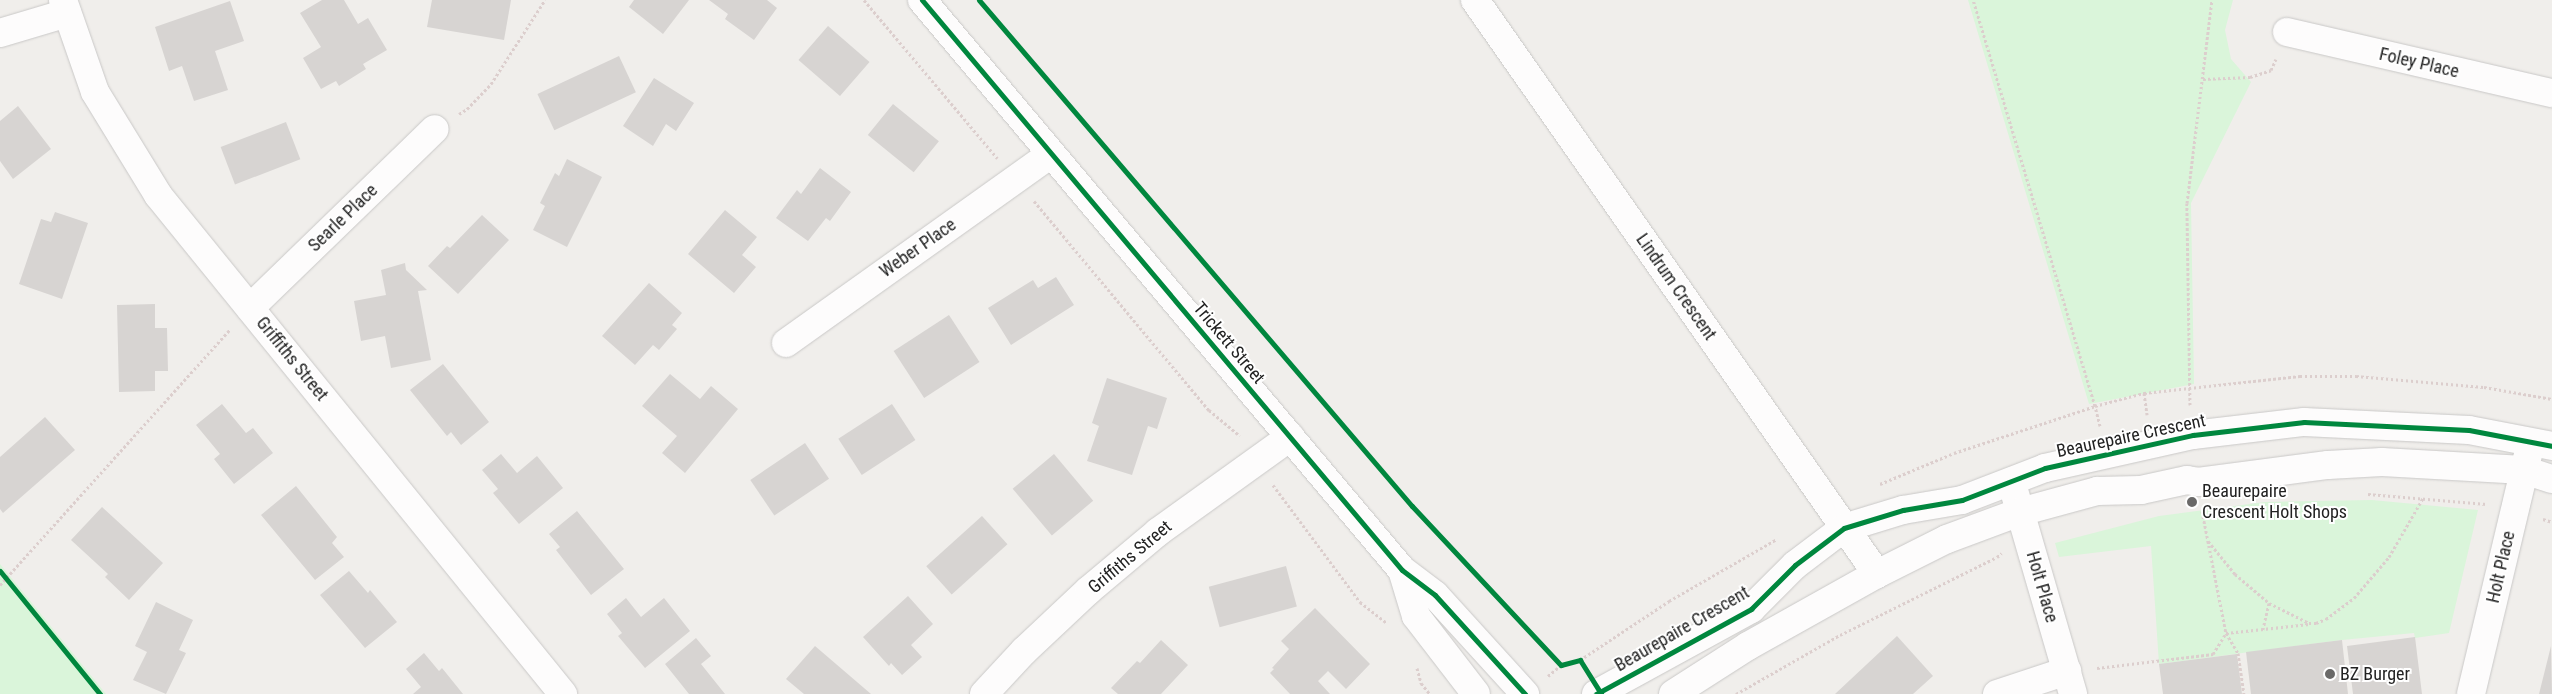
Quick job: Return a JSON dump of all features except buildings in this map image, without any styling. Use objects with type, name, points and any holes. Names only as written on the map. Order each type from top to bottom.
[{"type":"street","name":"Trickett Street","points":[[922,0],[1402,570],[1435,595],[1525,694]]},
{"type":"street","name":"Lindrum Crescent","points":[[1475,0],[1877,574]]},
{"type":"street","points":[[0,32],[65,6]]},
{"type":"street","name":"Griffiths Street","points":[[65,6],[96,92],[126,145],[158,195],[562,694]]},
{"type":"street","name":"Foley Place","points":[[2287,32],[2552,93]]},
{"type":"street","name":"Searle Place","points":[[250,308],[435,129]]},
{"type":"street","name":"Weber Place","points":[[786,343],[1050,154]]},
{"type":"street","name":"Beaurepaire Crescent","points":[[1598,693],[1751,609],[1795,565],[1844,528],[1903,510],[1962,500],[2045,468],[2193,435],[2304,422],[2469,430],[2542,443]]},
{"type":"street","name":"Griffiths Street","points":[[984,694],[1031,644],[1089,590],[1150,539],[1290,437]]},
{"type":"street","name":"Holt Place","points":[[2471,694],[2524,470],[2542,443]]},
{"type":"street","points":[[1673,694],[1748,646],[1877,574],[1947,539],[2023,523],[2097,491],[2141,490],[2187,480],[2198,482],[2328,465],[2382,462],[2524,470],[2552,479]]},
{"type":"street","name":"Holt Place","points":[[2011,481],[2070,683]]},
{"type":"street","name":"Trickett Street","points":[[1402,570],[1416,616],[1476,694]]},
{"type":"street","points":[[1997,694],[2070,683]]},
{"type":"path","points":[[435,129],[467,109],[492,84],[545,0]]},
{"type":"path","points":[[864,0],[1209,410],[1238,434]]},
{"type":"path","points":[[1973,0],[2108,453]]},
{"type":"path","points":[[2189,388],[2187,203],[2212,0]]},
{"type":"path","points":[[2203,79],[2250,77],[2271,70],[2287,32]]},
{"type":"path","points":[[0,585],[5,577],[250,308]]},
{"type":"path","points":[[1878,485],[1954,454],[2095,406],[2144,393],[2300,376],[2356,376],[2484,387],[2552,399]]},
{"type":"path","points":[[2144,393],[2147,415]]},
{"type":"path","points":[[1272,482],[1360,602],[1388,624]]},
{"type":"path","points":[[2358,494],[2485,504],[2540,516],[2552,522]]},
{"type":"path","points":[[2226,633],[2316,623],[2326,619],[2360,591],[2389,557],[2423,498]]},
{"type":"path","points":[[2200,504],[2226,633],[2238,653],[2244,694]]},
{"type":"path","points":[[1736,694],[1840,635],[1997,557],[2023,523]]},
{"type":"path","points":[[1554,658],[1561,665],[1580,660],[1669,601],[1785,534]]},
{"type":"path","points":[[2208,541],[2236,574],[2269,603],[2309,622],[2316,623]]},
{"type":"path","points":[[0,571],[11,584]]},
{"type":"path","points":[[2263,630],[2269,603]]},
{"type":"path","points":[[2095,669],[2213,654],[2226,633]]},
{"type":"path","points":[[1580,660],[1598,693]]},
{"type":"path","points":[[1416,666],[1421,683],[1430,694]]},
{"type":"green space","points":[[1968,0],[2233,0],[2225,30],[2231,59],[2251,82],[2191,203],[2194,384],[2089,404]]},
{"type":"green space","points":[[2372,500],[2478,510],[2449,633],[2415,638],[2414,633],[2342,640],[2159,664],[2151,546],[2059,557],[2055,543],[2159,516],[2265,502]]},
{"type":"green space","points":[[0,564],[14,581],[106,694],[0,694]]},
{"type":"cycle path","points":[[922,0],[1402,570],[1435,595],[1525,694]]},
{"type":"cycle path","points":[[979,0],[1412,506],[1561,665],[1580,660],[1601,694]]},
{"type":"cycle path","points":[[1596,694],[1751,609],[1795,565],[1844,528],[1903,510],[1962,500],[2045,468],[2193,435],[2304,422],[2469,430],[2552,446]]},
{"type":"cycle path","points":[[0,571],[100,694]]},
{"type":"place","name":"Beaurepaire Crescent Holt Shops","points":[[2192,502]]},
{"type":"place","name":"BZ Burger","points":[[2330,674]]}]
